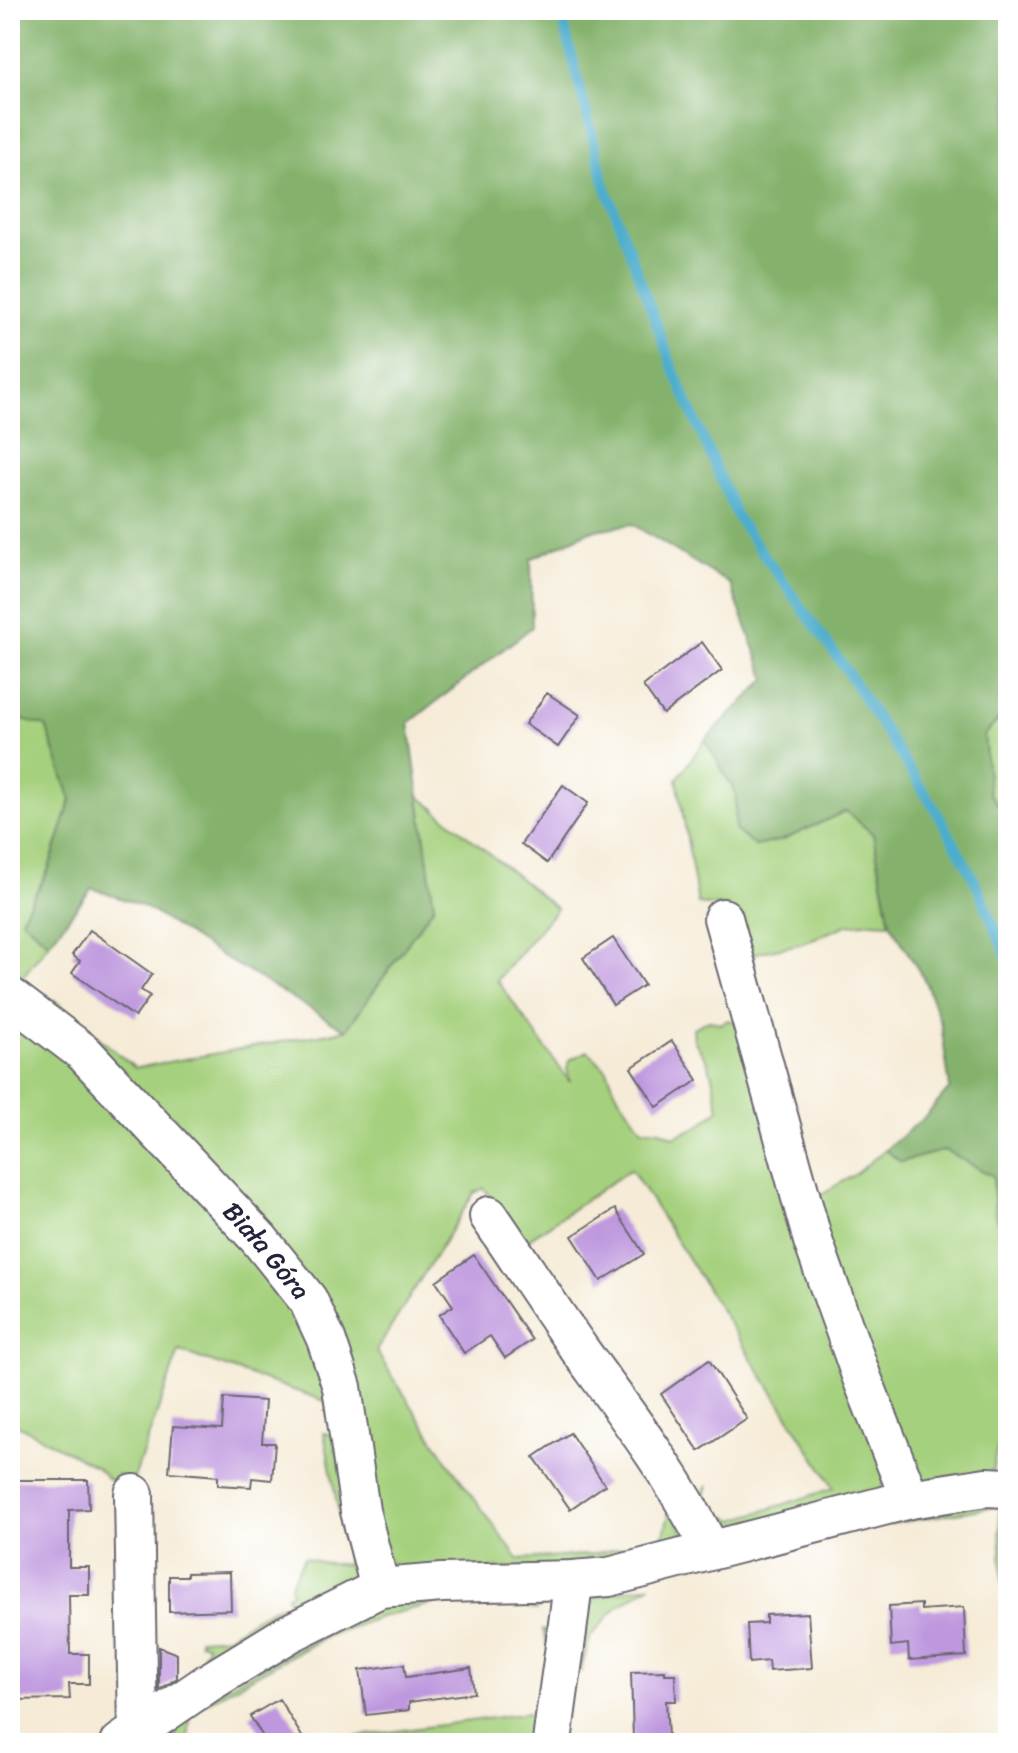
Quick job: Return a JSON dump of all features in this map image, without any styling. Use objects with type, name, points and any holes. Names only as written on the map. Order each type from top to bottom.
[{"type":"street","points":[[723,918],[813,1241],[910,1499]]},
{"type":"street","name":"Biała Góra","points":[[10,997],[84,1053],[259,1239],[308,1300],[326,1339],[342,1387],[360,1511],[380,1588]]},
{"type":"street","points":[[489,1216],[627,1415],[694,1516],[710,1549]]},
{"type":"street","points":[[148,1732],[208,1683],[288,1634],[380,1588],[609,1577],[910,1499],[986,1487],[1008,1488]]},
{"type":"street","points":[[134,1494],[148,1732]]},
{"type":"street","points":[[552,1743],[567,1646],[573,1580]]},
{"type":"green space","points":[[10,10],[1008,10],[1008,710],[984,735],[989,793],[1008,819],[1008,1249],[995,1213],[993,1176],[945,1150],[901,1162],[885,1150],[926,1116],[950,1088],[941,1024],[925,981],[890,923],[873,834],[846,811],[783,840],[755,846],[735,830],[736,793],[705,740],[766,679],[730,584],[632,524],[590,531],[531,559],[532,627],[409,723],[434,906],[346,1030],[145,907],[92,888],[49,943],[21,919],[48,871],[71,800],[46,726],[10,717]]},
{"type":"green space","points":[[1008,710],[1008,819],[989,793],[984,735]]},
{"type":"green space","points":[[10,717],[46,725],[71,800],[48,871],[21,919],[49,943],[12,986],[10,984]]},
{"type":"green space","points":[[705,740],[736,793],[735,830],[755,846],[783,840],[846,811],[873,834],[890,923],[847,925],[800,944],[756,953],[751,961],[784,1092],[782,1096],[814,1198],[854,1175],[885,1150],[901,1162],[945,1150],[993,1176],[995,1213],[1008,1249],[1008,1431],[999,1439],[992,1473],[926,1481],[912,1479],[906,1472],[869,1379],[778,1096],[727,907],[698,904],[677,779]]},
{"type":"green space","points":[[419,796],[557,909],[497,980],[570,1082],[567,1068],[571,1059],[588,1051],[607,1070],[616,1092],[642,1129],[657,1129],[674,1137],[699,1126],[719,1109],[707,1060],[694,1041],[693,1028],[709,1020],[720,1024],[728,1020],[741,1023],[885,1471],[879,1494],[721,1531],[700,1499],[708,1485],[704,1499],[724,1516],[735,1520],[834,1488],[631,1169],[523,1243],[484,1188],[474,1193],[376,1351],[448,1462],[518,1559],[589,1555],[663,1538],[671,1506],[684,1535],[677,1544],[625,1565],[405,1572],[390,1563],[380,1548],[353,1372],[46,1009],[54,1000],[135,1068],[346,1030],[434,906]]},
{"type":"green space","points":[[10,1012],[128,1109],[310,1326],[331,1403],[179,1351],[133,1481],[117,1475],[117,1480],[109,1480],[96,1467],[10,1421],[10,1297],[20,1270],[10,1266]]},
{"type":"green space","points":[[324,1433],[333,1435],[363,1575],[210,1664],[203,1655],[206,1644],[199,1642],[199,1639],[227,1637],[251,1620],[289,1603],[287,1595],[292,1592],[290,1585],[304,1557],[348,1565]]},
{"type":"green space","points":[[1008,1494],[1008,1693],[999,1506],[883,1525]]},
{"type":"green space","points":[[651,1585],[617,1607],[591,1636],[580,1673],[588,1608],[599,1596]]},
{"type":"green space","points":[[527,1593],[541,1606],[536,1610],[512,1603],[435,1603],[380,1617],[325,1637],[202,1705],[190,1717],[188,1743],[176,1743],[176,1727],[181,1711],[381,1603]]},
{"type":"green space","points":[[543,1630],[554,1633],[545,1743],[338,1743],[338,1739],[535,1712],[550,1654]]},
{"type":"building","points":[[702,642],[722,670],[663,714],[643,686]]},
{"type":"building","points":[[547,693],[580,715],[558,747],[525,724]]},
{"type":"building","points":[[563,785],[588,803],[547,863],[521,844]]},
{"type":"building","points":[[90,930],[152,974],[141,990],[150,996],[135,1017],[72,973],[80,961],[72,955]]},
{"type":"building","points":[[613,938],[644,985],[613,1005],[583,958]]},
{"type":"building","points":[[672,1041],[698,1080],[657,1107],[631,1068]]},
{"type":"building","points":[[615,1209],[644,1254],[601,1281],[572,1236]]},
{"type":"building","points":[[474,1255],[532,1340],[505,1358],[490,1336],[464,1353],[439,1315],[453,1306],[436,1281]]},
{"type":"building","points":[[709,1360],[747,1419],[699,1451],[661,1394]]},
{"type":"building","points":[[224,1398],[265,1401],[262,1443],[275,1443],[272,1480],[252,1478],[251,1487],[218,1485],[218,1476],[169,1472],[173,1426],[222,1429]]},
{"type":"building","points":[[570,1433],[605,1485],[570,1509],[534,1457]]},
{"type":"building","points":[[10,1480],[88,1480],[89,1509],[69,1510],[69,1567],[89,1567],[89,1595],[69,1595],[70,1654],[89,1654],[89,1684],[69,1684],[70,1699],[11,1700]]},
{"type":"building","points":[[230,1572],[231,1610],[169,1612],[169,1576]]},
{"type":"building","points":[[921,1604],[921,1610],[964,1607],[966,1656],[909,1660],[908,1644],[891,1646],[889,1606]]},
{"type":"building","points":[[808,1613],[812,1668],[769,1671],[768,1661],[749,1663],[747,1624],[766,1623],[766,1615]]},
{"type":"building","points":[[159,1647],[177,1654],[177,1678],[159,1690]]},
{"type":"building","points":[[404,1664],[406,1677],[471,1668],[474,1693],[409,1702],[409,1710],[366,1715],[360,1670]]},
{"type":"building","points":[[665,1671],[665,1674],[675,1674],[676,1701],[666,1701],[668,1737],[633,1738],[631,1672]]},
{"type":"building","points":[[279,1699],[306,1743],[267,1743],[250,1716]]},
{"type":"waterway","points":[[557,10],[565,28],[605,185],[674,371],[738,519],[843,665],[940,817],[975,881],[1008,959]]}]
